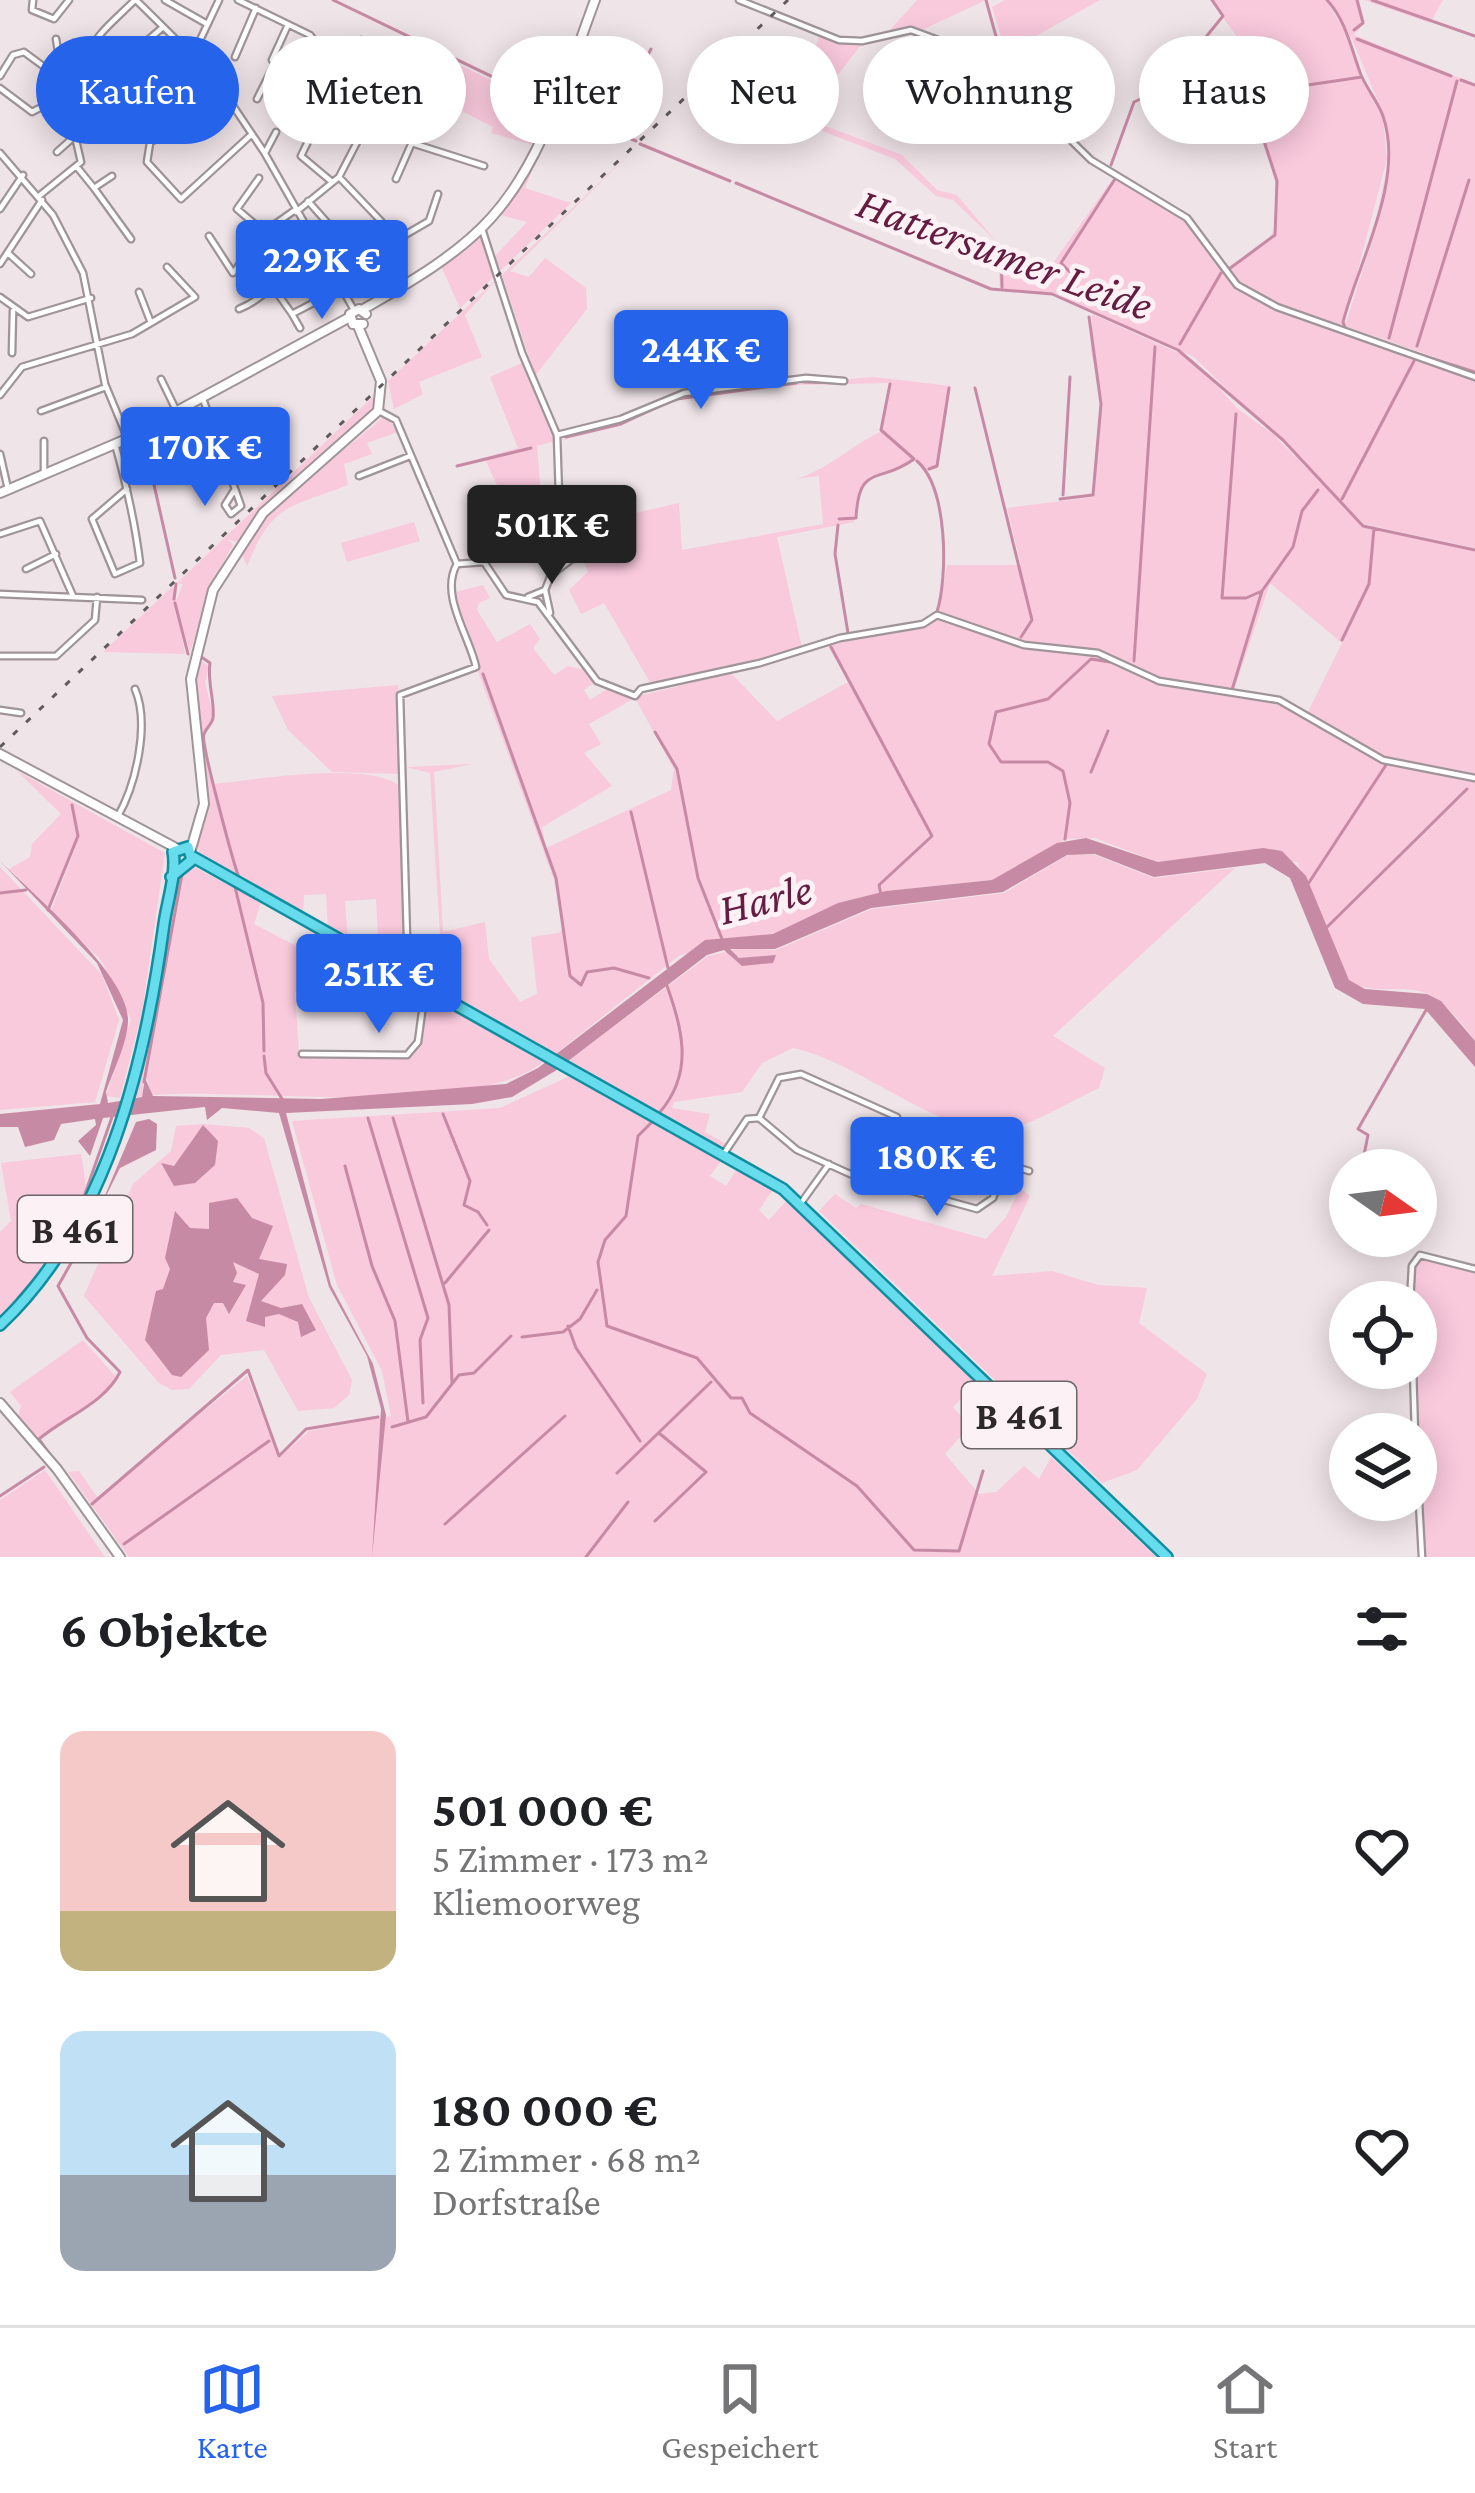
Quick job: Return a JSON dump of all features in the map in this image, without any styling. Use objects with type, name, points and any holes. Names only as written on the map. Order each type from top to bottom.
[{"type":"main road","points":[[4,491],[128,438],[336,323],[357,317],[482,228],[527,165],[595,0]]},
{"type":"main road","points":[[0,754],[181,854],[196,833],[204,804],[191,679],[213,590],[263,513],[378,411],[381,381],[357,317]]},
{"type":"main road","name":"B 461","points":[[0,1324],[43,1277],[71,1235],[120,1119],[148,1016],[171,877],[181,854],[723,1155],[800,1204],[1167,1557]]},
{"type":"main road","points":[[0,1403],[8,1420],[120,1557]]},
{"type":"street","points":[[33,0],[32,10],[54,19],[69,0]]},
{"type":"street","points":[[98,36],[135,0],[171,36]]},
{"type":"street","points":[[165,0],[208,25]]},
{"type":"street","points":[[202,36],[219,0]]},
{"type":"street","points":[[238,0],[305,36]]},
{"type":"street","points":[[740,0],[838,40],[862,41],[911,30],[938,40],[1043,112],[1091,160],[1186,218],[1237,285],[1291,313],[1475,377]]},
{"type":"street","points":[[239,48],[256,8]]},
{"type":"street","points":[[283,36],[288,25]]},
{"type":"street","points":[[153,36],[162,28]]},
{"type":"street","points":[[0,76],[20,52],[36,63]]},
{"type":"street","points":[[257,99],[263,87]]},
{"type":"street","points":[[0,88],[28,111],[36,108]]},
{"type":"street","points":[[239,115],[357,317]]},
{"type":"street","points":[[150,144],[147,162],[181,199],[252,134]]},
{"type":"street","points":[[57,152],[66,144]]},
{"type":"street","points":[[0,264],[41,198],[81,162],[78,144]]},
{"type":"street","points":[[265,153],[270,144]]},
{"type":"street","points":[[307,144],[301,156],[336,179],[398,239]]},
{"type":"street","points":[[209,236],[233,273],[264,232],[336,179],[356,144]]},
{"type":"street","points":[[396,179],[409,144]]},
{"type":"street","points":[[419,144],[484,166]]},
{"type":"street","points":[[0,152],[41,198],[68,241],[91,298],[106,388],[128,438]]},
{"type":"street","points":[[77,167],[131,239]]},
{"type":"street","points":[[0,209],[23,176]]},
{"type":"street","points":[[94,188],[112,176]]},
{"type":"street","points":[[259,178],[237,209],[264,232]]},
{"type":"street","points":[[400,254],[392,242],[429,221],[437,194]]},
{"type":"street","points":[[308,201],[354,253],[332,273]]},
{"type":"street","points":[[482,228],[522,353],[557,435],[559,494],[580,556],[551,575],[545,590],[549,615]]},
{"type":"street","points":[[239,309],[273,287],[296,260],[316,248]]},
{"type":"street","points":[[9,254],[31,274]]},
{"type":"street","points":[[292,314],[318,299],[296,260]]},
{"type":"street","points":[[0,395],[22,368],[100,345],[151,323],[194,297],[167,267]]},
{"type":"street","points":[[273,287],[299,328]]},
{"type":"street","points":[[140,292],[151,323]]},
{"type":"street","points":[[0,297],[13,311],[37,316],[91,298]]},
{"type":"street","points":[[12,353],[13,311]]},
{"type":"street","points":[[557,435],[621,419],[685,392],[806,378],[844,381]]},
{"type":"street","points":[[161,379],[177,412]]},
{"type":"street","points":[[41,411],[106,388]]},
{"type":"street","points":[[202,397],[235,489]]},
{"type":"street","points":[[302,1054],[406,1055],[418,1042],[423,988],[406,929],[400,695],[476,668],[458,618],[452,575],[457,564],[396,421],[378,411]]},
{"type":"street","points":[[44,441],[44,473]]},
{"type":"street","points":[[115,444],[127,489],[140,562],[115,574],[92,519],[127,489]]},
{"type":"street","points":[[0,454],[4,491]]},
{"type":"street","points":[[359,476],[410,456]]},
{"type":"street","points":[[0,534],[38,520],[73,596]]},
{"type":"street","points":[[26,569],[56,554]]},
{"type":"street","points":[[457,564],[484,562],[506,595],[528,596],[545,590]]},
{"type":"street","points":[[0,594],[142,600]]},
{"type":"street","points":[[528,596],[549,615],[597,681],[635,696],[641,689],[760,663],[840,638],[922,624],[937,615],[1024,645],[1098,653],[1159,681],[1279,700],[1383,760],[1475,778]]},
{"type":"street","points":[[0,666],[0,656],[56,656],[95,620],[97,597]]},
{"type":"street","points":[[117,819],[134,783],[140,705],[135,689]]},
{"type":"street","points":[[0,710],[21,713]]},
{"type":"street","points":[[759,1118],[779,1078],[802,1074],[897,1117],[898,1140],[873,1178]]},
{"type":"street","points":[[723,1155],[748,1119],[759,1118],[796,1150],[829,1164],[977,1210],[993,1198],[1004,1164]]},
{"type":"street","points":[[898,1140],[934,1140],[1029,1172]]},
{"type":"street","points":[[800,1204],[829,1164]]},
{"type":"street","points":[[1411,1281],[1412,1266],[1420,1255],[1475,1269]]},
{"type":"street","points":[[1420,1521],[1422,1557]]},
{"type":"shaded area","points":[[917,0],[986,0],[920,31],[888,32]]},
{"type":"shaded area","points":[[1005,0],[1100,0],[1036,36],[1001,36],[992,7]]},
{"type":"shaded area","points":[[1210,0],[1326,0],[1350,40],[1361,79],[1383,118],[1387,159],[1342,330],[1264,299],[1226,269],[1268,242],[1275,228],[1275,180],[1263,144],[1309,144],[1309,36],[1236,36]]},
{"type":"shaded area","points":[[1329,0],[1359,0],[1365,22],[1354,35],[1475,84],[1475,371],[1345,326],[1370,247],[1389,159],[1385,118],[1352,39]]},
{"type":"shaded area","points":[[1364,0],[1443,0],[1430,23]]},
{"type":"shaded area","points":[[839,41],[861,45],[839,73]]},
{"type":"shaded area","points":[[466,68],[490,79],[490,125],[466,113]]},
{"type":"shaded area","points":[[839,131],[902,155],[937,190],[957,195],[995,241],[953,200],[936,196],[895,159],[839,137]]},
{"type":"shaded area","points":[[543,144],[525,188],[571,203],[500,271],[495,256],[527,222],[501,215]]},
{"type":"shaded area","points":[[639,145],[510,271],[529,277],[545,258],[586,288],[587,309],[535,376],[502,275]]},
{"type":"shaded area","points":[[1115,176],[1192,226],[1236,287],[1277,309],[1475,378],[1475,548],[1364,524],[1194,357],[1053,293],[1000,289],[997,242],[1043,277]]},
{"type":"shaded area","points":[[483,234],[497,274],[460,308],[441,266]]},
{"type":"shaded area","points":[[499,277],[465,315],[482,357],[419,382],[423,394],[394,409],[388,381]]},
{"type":"shaded area","points":[[1092,314],[1192,359],[1237,408],[1283,442],[1363,527],[1475,551],[1475,775],[1382,757],[1308,712],[1342,643],[1270,583],[1233,693],[1160,680],[1099,652],[1025,643],[939,613],[947,565],[1021,565],[1007,508],[1094,497],[1102,404],[1091,351]]},
{"type":"shaded area","points":[[524,362],[555,441],[537,446],[541,495],[507,507],[486,461],[455,466],[518,448],[490,377]]},
{"type":"shaded area","points":[[873,377],[951,386],[938,468],[926,471],[915,461],[870,476],[859,493],[854,522],[777,537],[802,648],[651,684],[604,603],[581,614],[569,590],[588,572],[571,528],[679,503],[682,550],[823,524],[819,476],[796,479],[880,432],[889,383],[797,385],[683,398],[619,426],[558,441],[685,394]]},
{"type":"shaded area","points":[[379,391],[372,408],[339,446],[237,542],[228,539],[233,545],[214,579],[190,652],[175,602],[185,654],[103,652],[173,586],[176,601],[183,584],[177,583]]},
{"type":"shaded area","points":[[385,416],[398,432],[367,443],[372,454],[344,464],[348,485],[296,504],[274,519],[247,566],[239,548],[273,508]]},
{"type":"shaded area","points":[[414,522],[420,541],[347,562],[341,543]]},
{"type":"shaded area","points":[[483,585],[490,598],[479,603],[477,610],[497,642],[530,624],[540,639],[533,648],[554,675],[568,666],[586,670],[595,682],[584,690],[590,700],[607,689],[635,697],[731,673],[777,721],[848,682],[826,642],[948,618],[1021,646],[1098,655],[1158,683],[1278,703],[1383,762],[1475,780],[1475,1041],[1447,1007],[1426,993],[1368,988],[1349,980],[1297,862],[1158,862],[1095,838],[1066,839],[992,880],[886,891],[838,903],[782,932],[680,955],[554,1055],[424,983],[411,941],[440,935],[430,773],[406,767],[472,764],[434,772],[443,932],[485,922],[489,959],[520,1002],[537,994],[531,937],[559,933],[563,928],[554,880],[461,625],[456,592]],"holes":[[[635,698],[674,769],[671,790],[546,848],[542,827],[612,786],[584,753],[601,744],[589,724]]]},
{"type":"shaded area","points":[[197,657],[209,667],[205,682],[213,715],[202,740],[214,784],[339,773],[386,779],[401,787],[405,938],[420,980],[379,955],[376,899],[345,901],[348,941],[328,928],[326,894],[304,895],[303,916],[202,859],[195,841],[204,796]]},
{"type":"shaded area","points":[[398,685],[401,774],[332,772],[288,730],[272,696]]},
{"type":"shaded area","points":[[17,771],[165,853],[142,1012],[120,1098],[106,1096],[131,1019],[101,960],[51,911],[79,838],[48,907],[9,869],[30,857],[32,844],[61,814]]},
{"type":"shaded area","points":[[1086,838],[1158,862],[1263,848],[1282,851],[1306,876],[1349,980],[1365,989],[1427,994],[1441,1001],[1475,1041],[1475,1067],[1425,1009],[1363,1004],[1335,988],[1290,878],[1265,863],[1154,877],[1095,854],[1067,855],[1003,892],[871,908],[775,949],[730,949],[739,958],[776,955],[773,963],[742,966],[724,950],[707,955],[555,1071],[512,1097],[472,1104],[286,1113],[331,1285],[373,1364],[386,1415],[372,1557],[381,1409],[367,1356],[329,1287],[279,1113],[222,1108],[207,1120],[205,1107],[103,1118],[90,1156],[78,1141],[96,1125],[95,1119],[61,1124],[54,1140],[25,1147],[18,1127],[0,1127],[0,1114],[100,1104],[123,1020],[97,963],[0,861],[96,958],[124,1002],[127,1029],[106,1092],[108,1103],[142,1097],[145,1078],[153,1096],[321,1099],[506,1084],[538,1068],[705,940],[773,934],[838,903],[886,891],[992,880],[1057,843]]},
{"type":"shaded area","points":[[1068,855],[1095,855],[1154,878],[1235,868],[1053,1036],[1105,1068],[1099,1088],[1032,1121],[1005,1131],[971,1128],[921,1108],[842,1066],[793,1048],[762,1063],[742,1092],[674,1102],[672,1108],[710,1114],[705,1132],[728,1145],[724,1150],[566,1062],[708,956],[743,948],[776,950],[872,909],[1004,893]]},
{"type":"shaded area","points":[[192,866],[261,902],[254,924],[306,951],[308,989],[295,992],[299,1055],[412,1054],[420,1043],[425,992],[545,1061],[510,1079],[413,1096],[152,1095],[144,1070],[142,1096],[131,1098],[175,883],[181,870]]},
{"type":"shaded area","points":[[0,867],[102,975],[119,1020],[95,1102],[0,1110]]},
{"type":"shaded area","points":[[570,1076],[721,1161],[710,1176],[726,1186],[738,1167],[774,1188],[759,1210],[769,1220],[789,1198],[977,1383],[953,1407],[970,1426],[945,1454],[979,1494],[996,1492],[1024,1466],[1039,1479],[1051,1457],[1156,1557],[129,1557],[68,1472],[79,1471],[97,1497],[247,1376],[279,1458],[309,1431],[391,1416],[382,1371],[337,1285],[292,1121],[500,1108]]},
{"type":"shaded area","points":[[149,1119],[157,1124],[156,1150],[120,1168],[98,1212],[136,1122]]},
{"type":"shaded area","points":[[203,1125],[218,1141],[215,1165],[195,1183],[174,1186],[161,1163],[174,1166]]},
{"type":"shaded area","points":[[176,1126],[249,1128],[264,1138],[309,1298],[352,1380],[349,1395],[334,1408],[298,1411],[264,1350],[221,1355],[189,1389],[172,1390],[159,1383],[84,1296],[133,1184],[171,1151]]},
{"type":"shaded area","points":[[81,1154],[85,1189],[70,1226],[37,1274],[0,1315],[0,1232],[11,1221],[1,1163]]},
{"type":"shaded area","points":[[1020,1188],[1030,1196],[992,1276],[1052,1271],[1098,1285],[1147,1288],[1139,1323],[1207,1374],[1197,1399],[1137,1470],[1102,1483],[819,1211],[835,1194],[856,1208],[861,1204],[986,1239],[1006,1217]]},
{"type":"shaded area","points":[[237,1198],[252,1218],[273,1226],[259,1259],[287,1264],[285,1275],[261,1301],[281,1308],[302,1304],[316,1330],[301,1337],[298,1322],[279,1314],[265,1317],[265,1327],[246,1321],[259,1274],[233,1262],[237,1273],[233,1282],[246,1285],[229,1314],[223,1303],[214,1303],[206,1318],[209,1350],[181,1377],[172,1375],[145,1340],[156,1291],[163,1289],[170,1269],[165,1258],[175,1211],[190,1228],[209,1229],[209,1203]]},
{"type":"shaded area","points":[[1419,1257],[1475,1270],[1475,1557],[1424,1557],[1423,1521],[1437,1521],[1437,1413],[1419,1413],[1418,1389],[1437,1389],[1437,1281],[1414,1281],[1413,1266]]},
{"type":"shaded area","points":[[83,1340],[116,1377],[105,1393],[37,1438],[18,1417],[21,1406],[10,1392]]},
{"type":"shaded area","points":[[45,1470],[105,1557],[0,1557],[0,1500]]},
{"type":"waterway","name":"Hattersumer Leide","points":[[333,0],[490,76]]},
{"type":"waterway","points":[[986,0],[996,36]]},
{"type":"waterway","points":[[1207,36],[1223,16],[1212,0]]},
{"type":"waterway","points":[[1327,0],[1381,111],[1388,141],[1384,193],[1343,322],[1346,330]]},
{"type":"waterway","points":[[1354,30],[1363,23],[1357,0]]},
{"type":"waterway","points":[[1372,0],[1475,36]]},
{"type":"waterway","points":[[1357,39],[1451,76]]},
{"type":"waterway","points":[[1229,269],[1275,235],[1277,181],[1264,141],[1274,90],[1362,77]]},
{"type":"waterway","points":[[1461,80],[1475,85]]},
{"type":"waterway","points":[[1389,338],[1457,81]]},
{"type":"waterway","points":[[1111,165],[1134,102],[1139,100]]},
{"type":"waterway","name":"Hattersumer Leide","points":[[640,144],[730,181]]},
{"type":"waterway","points":[[1077,299],[1075,277],[1061,263],[1115,179]]},
{"type":"waterway","points":[[1417,346],[1469,180]]},
{"type":"waterway","name":"Hattersumer Leide","points":[[736,183],[991,289],[1052,294],[1178,350],[1283,440],[1363,526],[1475,550]]},
{"type":"waterway","points":[[1001,247],[1002,287]]},
{"type":"waterway","points":[[1180,344],[1221,273]]},
{"type":"waterway","points":[[1060,499],[1093,495],[1101,404],[1089,317]]},
{"type":"waterway","points":[[1134,661],[1155,347]]},
{"type":"waterway","points":[[1412,352],[1475,372]]},
{"type":"waterway","points":[[1342,499],[1414,361]]},
{"type":"waterway","points":[[1063,495],[1070,377]]},
{"type":"waterway","points":[[803,382],[843,383]]},
{"type":"waterway","points":[[677,399],[796,383]]},
{"type":"waterway","points":[[839,519],[856,518],[866,482],[914,459],[881,430],[890,384]]},
{"type":"waterway","points":[[929,469],[937,466],[949,388]]},
{"type":"waterway","points":[[975,388],[1032,620],[1021,637]]},
{"type":"waterway","points":[[566,437],[621,424],[668,402]]},
{"type":"waterway","points":[[1236,414],[1222,598],[1246,598],[1262,591],[1293,547],[1302,511],[1318,490]]},
{"type":"waterway","points":[[143,436],[175,578]]},
{"type":"waterway","points":[[457,466],[531,448]]},
{"type":"waterway","points":[[917,461],[935,491],[943,533],[937,612]]},
{"type":"waterway","points":[[838,525],[835,554],[848,633]]},
{"type":"waterway","points":[[1342,640],[1369,584],[1374,528]]},
{"type":"waterway","points":[[174,599],[176,584]]},
{"type":"waterway","points":[[1232,690],[1262,591]]},
{"type":"waterway","points":[[175,603],[188,654]]},
{"type":"waterway","points":[[831,647],[932,836],[879,885],[881,895]]},
{"type":"waterway","points":[[200,656],[210,663],[213,711],[204,742],[239,878]]},
{"type":"waterway","points":[[1065,839],[1070,803],[1063,771],[1048,762],[1001,762],[989,744],[996,712],[1048,699],[1091,659],[1110,662]]},
{"type":"waterway","points":[[483,674],[556,878],[570,976],[581,985],[587,972],[614,968],[649,978]]},
{"type":"waterway","points":[[1091,772],[1108,731]]},
{"type":"waterway","name":"Harle","points":[[655,732],[677,769],[698,878],[722,939]]},
{"type":"waterway","points":[[1308,884],[1386,765]]},
{"type":"waterway","points":[[1323,931],[1467,789]]},
{"type":"waterway","points":[[48,910],[78,836],[72,805]]},
{"type":"waterway","points":[[631,812],[668,968]]},
{"type":"waterway","points":[[144,1082],[182,874]]},
{"type":"waterway","points":[[235,887],[263,1003],[264,1051]]},
{"type":"waterway","points":[[0,893],[26,890]]},
{"type":"waterway","points":[[660,1112],[678,1081],[682,1049],[665,980]]},
{"type":"waterway","points":[[1365,1149],[1368,1135],[1358,1129],[1426,1010]]},
{"type":"waterway","points":[[264,1056],[266,1073],[284,1102]]},
{"type":"waterway","points":[[443,1114],[470,1181],[464,1205],[478,1212],[487,1225]]},
{"type":"waterway","points":[[51,1256],[81,1205],[112,1117]]},
{"type":"waterway","points":[[368,1118],[428,1318],[420,1340],[423,1403]]},
{"type":"waterway","points":[[393,1118],[449,1305],[452,1383]]},
{"type":"waterway","points":[[652,1122],[638,1136],[626,1216],[605,1240],[598,1262],[607,1326],[697,1358],[731,1398],[742,1398],[750,1413],[857,1486],[914,1550],[959,1551],[983,1471]]},
{"type":"waterway","points":[[345,1166],[372,1266],[395,1321],[408,1422]]},
{"type":"waterway","points":[[54,1460],[39,1439],[95,1401],[120,1372],[87,1338],[58,1286],[96,1219]]},
{"type":"waterway","points":[[445,1283],[489,1230]]},
{"type":"waterway","points":[[18,1298],[43,1269]]},
{"type":"waterway","points":[[522,1337],[563,1332],[580,1319],[597,1290]]},
{"type":"waterway","points":[[568,1326],[576,1348],[640,1441]]},
{"type":"waterway","points":[[392,1427],[426,1417],[459,1375],[474,1373],[511,1336]]},
{"type":"waterway","points":[[92,1504],[248,1370],[279,1456],[306,1429],[378,1417]]},
{"type":"waterway","points":[[617,1473],[711,1382]]},
{"type":"waterway","points":[[445,1524],[565,1416]]},
{"type":"waterway","points":[[655,1521],[706,1472],[659,1433]]},
{"type":"waterway","points":[[124,1544],[269,1441]]},
{"type":"waterway","points":[[0,1496],[44,1467]]},
{"type":"waterway","points":[[586,1557],[628,1502]]},
{"type":"railway","points":[[0,747],[788,0]]}]
